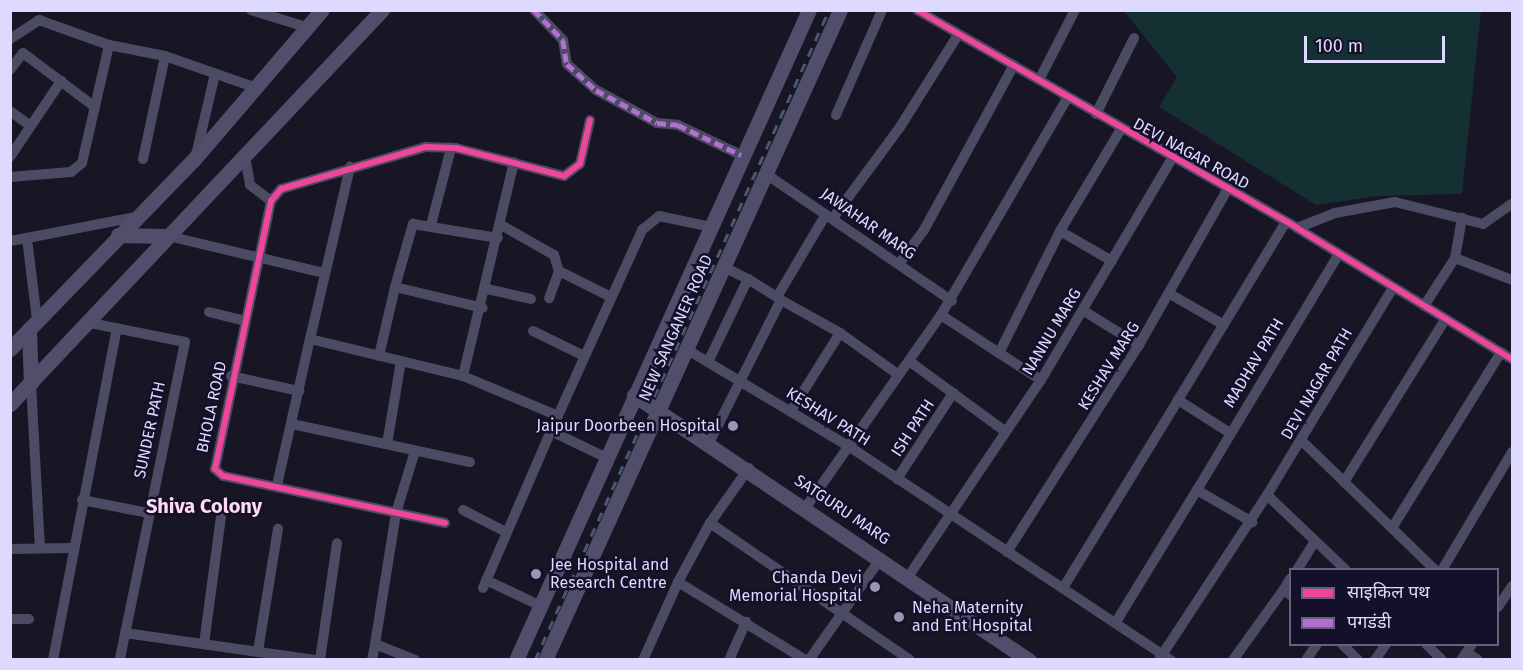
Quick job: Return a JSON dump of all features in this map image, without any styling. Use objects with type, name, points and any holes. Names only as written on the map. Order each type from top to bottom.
[{"type":"street","points":[[251,10],[306,27]]},
{"type":"street","points":[[10,349],[195,158],[322,10]]},
{"type":"street","points":[[10,405],[85,322],[382,10]]},
{"type":"street","points":[[534,10],[563,40],[567,64],[596,90],[657,123],[678,125],[741,154]]},
{"type":"street","name":"NEW SANGANER ROAD","points":[[516,660],[539,604],[607,458],[707,226],[809,10]]},
{"type":"street","name":"NEW SANGANER ROAD","points":[[545,660],[840,10]]},
{"type":"street","points":[[836,115],[882,10]]},
{"type":"street","name":"DEVI NAGAR ROAD","points":[[917,10],[957,35],[1014,65],[1171,160],[1297,228],[1512,359]]},
{"type":"street","points":[[1039,80],[1075,10]]},
{"type":"street","points":[[95,107],[10,41],[39,20],[109,45],[165,56],[254,87]]},
{"type":"street","points":[[710,441],[742,380],[779,299],[830,216],[900,127],[957,35]]},
{"type":"street","points":[[1096,114],[1134,38]]},
{"type":"street","points":[[10,177],[71,172],[82,163],[109,45]]},
{"type":"street","points":[[10,70],[23,53]]},
{"type":"street","points":[[143,159],[165,56]]},
{"type":"street","points":[[899,264],[924,230],[1014,65]]},
{"type":"street","points":[[195,158],[215,74]]},
{"type":"street","points":[[10,157],[29,125],[61,81]]},
{"type":"street","points":[[806,507],[896,373],[909,361],[952,301],[1068,97]]},
{"type":"street","points":[[10,111],[29,125]]},
{"type":"street","points":[[245,156],[250,185],[271,201],[281,189],[350,167],[426,147],[451,148],[564,176],[574,174],[590,120]]},
{"type":"street","points":[[999,353],[1060,231],[1121,129]]},
{"type":"street","points":[[431,225],[451,148]]},
{"type":"street","name":"NANNU MARG","points":[[908,577],[1041,380],[1084,311],[1171,160]]},
{"type":"street","points":[[463,376],[483,308],[514,162]]},
{"type":"street","points":[[277,485],[350,167]]},
{"type":"street","name":"JAWAHAR MARG","points":[[766,174],[952,301]]},
{"type":"street","name":"KESHAV MARG","points":[[1007,552],[1170,294],[1227,190]]},
{"type":"street","name":"BHOLA ROAD","points":[[271,201],[231,376],[215,470],[222,476],[277,485],[445,523]]},
{"type":"street","points":[[1297,228],[1371,204],[1395,202],[1483,224],[1512,204]]},
{"type":"street","points":[[10,241],[140,216]]},
{"type":"street","points":[[539,604],[485,584],[584,356],[642,230],[659,216],[707,226]]},
{"type":"street","points":[[1424,306],[1455,258],[1462,218]]},
{"type":"street","points":[[1063,588],[1286,222]]},
{"type":"street","points":[[379,356],[395,287],[414,224],[431,225],[498,238]]},
{"type":"street","points":[[501,225],[541,243],[554,255],[559,271],[549,298]]},
{"type":"street","points":[[1060,231],[1112,261]]},
{"type":"street","points":[[118,235],[168,236],[325,273]]},
{"type":"street","points":[[27,238],[33,325],[31,383],[40,547]]},
{"type":"street","name":"MADHAV PATH","points":[[1116,622],[1339,254]]},
{"type":"street","points":[[1455,258],[1512,280]]},
{"type":"street","points":[[724,267],[840,333],[896,373]]},
{"type":"street","points":[[559,271],[611,297]]},
{"type":"street","points":[[708,362],[748,279]]},
{"type":"street","points":[[395,287],[483,308]]},
{"type":"street","name":"DEVI NAGAR PATH","points":[[1164,658],[1252,522],[1393,288]]},
{"type":"street","points":[[487,289],[531,299]]},
{"type":"street","points":[[1170,294],[1224,326]]},
{"type":"street","points":[[1084,311],[1139,345]]},
{"type":"street","points":[[209,312],[244,321]]},
{"type":"street","points":[[941,315],[1041,380]]},
{"type":"street","points":[[1344,482],[1445,320]]},
{"type":"street","name":"SUNDER PATH","points":[[85,322],[184,342],[120,660]]},
{"type":"street","points":[[53,660],[72,548],[117,328]]},
{"type":"street","points":[[532,331],[584,356]]},
{"type":"street","points":[[791,411],[840,333]]},
{"type":"street","points":[[310,339],[463,376],[558,416]]},
{"type":"street","name":"KESHAV PATH","points":[[687,349],[742,380],[846,445],[1116,622],[1164,658]]},
{"type":"street","points":[[1392,528],[1501,352]]},
{"type":"street","points":[[387,444],[401,361]]},
{"type":"street","points":[[909,361],[1006,432]]},
{"type":"street","points":[[231,376],[299,391]]},
{"type":"street","name":"ISH PATH","points":[[897,479],[953,393]]},
{"type":"street","name":"SATGURU MARG","points":[[634,395],[660,408],[710,441],[1029,660]]},
{"type":"street","points":[[1178,400],[1230,433]]},
{"type":"street","points":[[292,424],[470,462]]},
{"type":"street","points":[[551,431],[607,458]]},
{"type":"street","points":[[1302,441],[1433,568]]},
{"type":"street","points":[[372,660],[396,513],[415,451]]},
{"type":"street","points":[[1443,568],[1512,452]]},
{"type":"street","points":[[643,660],[678,582],[710,523],[749,468]]},
{"type":"street","points":[[1197,490],[1252,522]]},
{"type":"street","points":[[1267,495],[1344,568]]},
{"type":"street","points":[[82,500],[148,513]]},
{"type":"street","points":[[463,510],[506,532]]},
{"type":"street","points":[[204,644],[221,517]]},
{"type":"street","points":[[710,523],[910,660]]},
{"type":"street","points":[[258,651],[278,529]]},
{"type":"street","points":[[1298,568],[1316,541]]},
{"type":"street","points":[[320,660],[337,543]]},
{"type":"street","points":[[10,549],[72,548]]},
{"type":"street","points":[[678,582],[806,659],[842,615],[880,558]]},
{"type":"street","points":[[1499,604],[1512,586]]},
{"type":"street","points":[[1233,660],[1287,592]]},
{"type":"street","points":[[10,619],[29,619]]},
{"type":"street","points":[[729,660],[746,622]]},
{"type":"street","points":[[125,633],[315,660]]},
{"type":"street","points":[[375,644],[415,660]]},
{"type":"street","points":[[1306,660],[1316,646]]},
{"type":"street","points":[[1343,646],[1358,660]]},
{"type":"street","points":[[1375,660],[1385,646]]},
{"type":"street","points":[[1427,646],[1442,660]]},
{"type":"street","points":[[226,660],[228,648]]},
{"type":"street","points":[[1467,652],[1478,660]]},
{"type":"green space","points":[[1124,11],[1481,11],[1462,194],[1377,196],[1316,205],[1159,107],[1177,77]]},
{"type":"railway","points":[[535,660],[829,10]]},
{"type":"marked path","points":[[534,10],[563,40],[567,64],[596,90],[657,123],[678,125],[741,155]]},
{"type":"cycle path","points":[[917,10],[1297,228],[1512,359]]},
{"type":"cycle path","points":[[445,523],[223,476],[215,469],[271,201],[281,189],[426,147],[456,148],[564,176],[580,164],[590,120]]},
{"type":"place","name":"Jaipur Doorbeen Hospital","points":[[733,426]]},
{"type":"place","name":"Jee Hospital and Research Centre","points":[[536,574]]},
{"type":"place","name":"Chanda Devi Memorial Hospital","points":[[875,587]]},
{"type":"place","name":"Neha Maternity and Ent Hospital","points":[[899,617]]},
{"type":"district","name":"Shiva Colony","points":[[204,506]]}]
